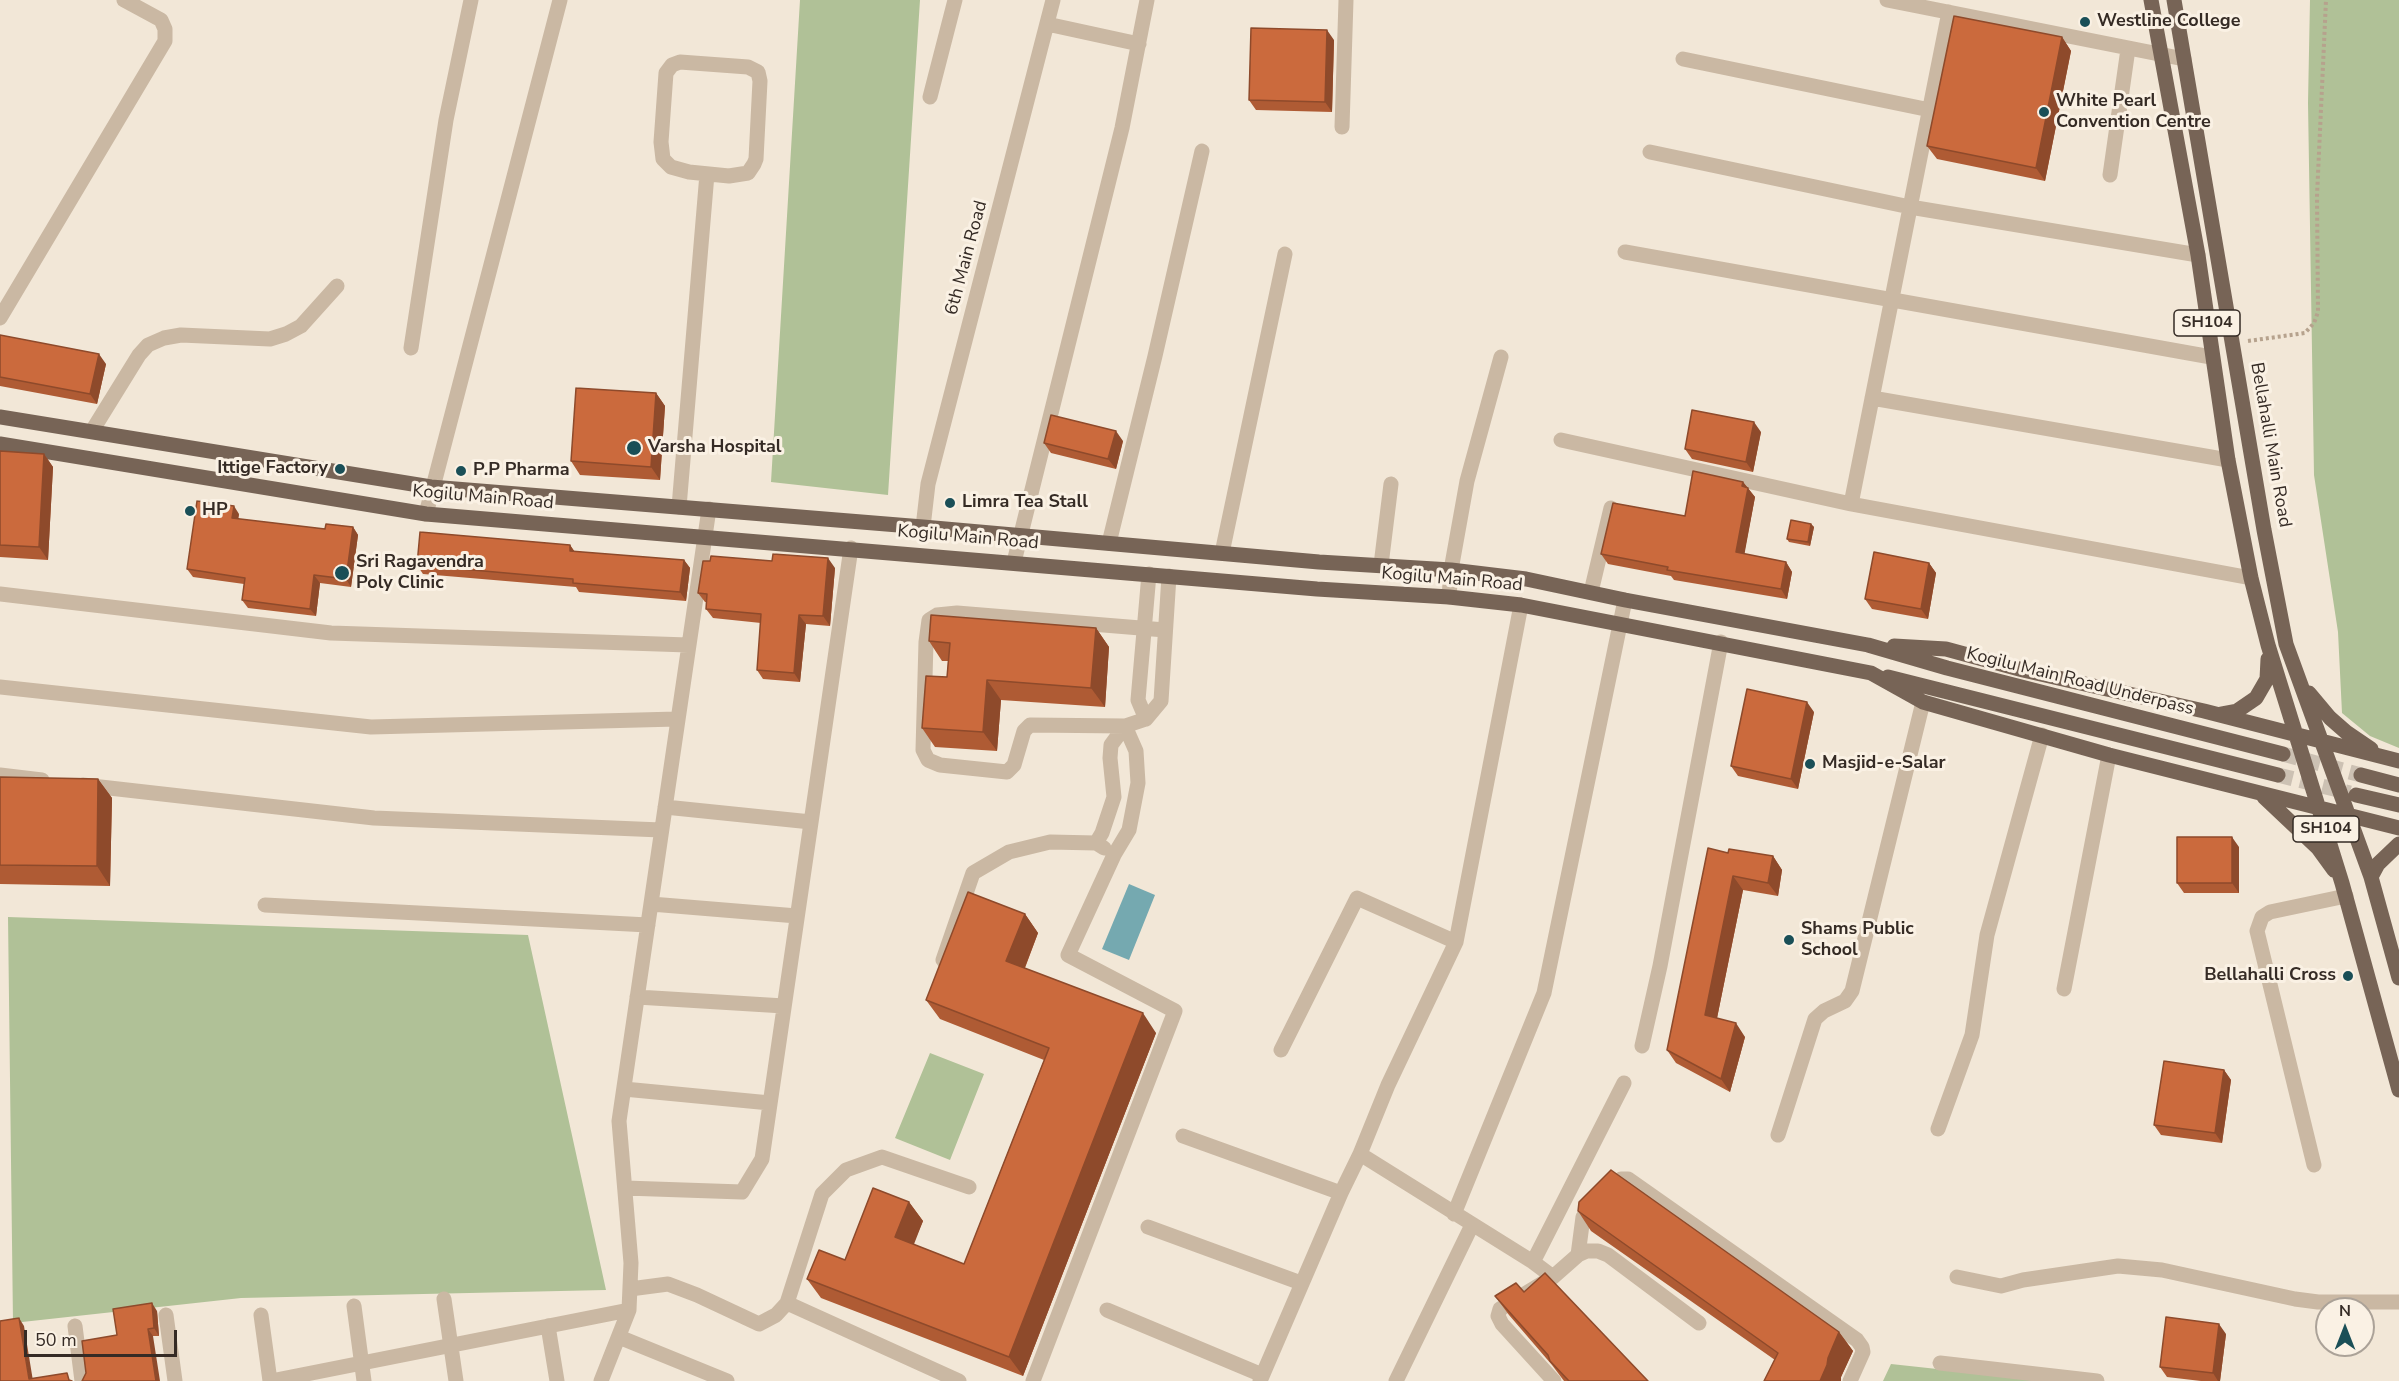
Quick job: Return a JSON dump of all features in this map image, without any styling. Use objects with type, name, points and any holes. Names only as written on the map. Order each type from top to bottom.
[{"type":"main road","name":"SH104","points":[[2151,0],[2198,255],[2211,357],[2251,578],[2268,645],[2344,890],[2399,1090]]},
{"type":"main road","name":"Bellahalli Main Road","points":[[2174,0],[2284,633],[2350,816]]},
{"type":"main road","name":"Kogilu Main Road","points":[[0,417],[431,487],[1451,570],[1526,579],[1625,600],[1868,645]]},
{"type":"main road","name":"Kogilu Main Road","points":[[0,444],[426,514],[1317,589],[1449,597],[1521,605],[1721,642],[1871,673],[1923,702],[2109,755],[2399,828]]},
{"type":"main road","points":[[1868,645],[1946,649],[2023,670],[2204,711],[2399,761]]},
{"type":"main road","name":"Kogilu Main Road Underpass","points":[[1868,645],[2283,754]]},
{"type":"main road","points":[[2204,711],[2226,714],[2237,711],[2256,698],[2267,679],[2268,645]]},
{"type":"main road","points":[[2296,670],[2311,695],[2330,718],[2346,732],[2382,756]]},
{"type":"main road","points":[[1871,673],[2278,775]]},
{"type":"main road","points":[[2361,775],[2399,785]]},
{"type":"main road","points":[[2260,794],[2318,848],[2344,890]]},
{"type":"main road","points":[[2356,795],[2399,806]]},
{"type":"main road","name":"SH104","points":[[2350,816],[2371,877],[2399,978]]},
{"type":"main road","points":[[2371,877],[2378,864],[2399,844]]},
{"type":"street","points":[[0,318],[165,41],[165,29],[161,20],[124,0]]},
{"type":"street","points":[[411,348],[446,120],[471,0]]},
{"type":"street","points":[[426,514],[431,487],[560,0]]},
{"type":"street","points":[[930,96],[955,0]]},
{"type":"street","name":"6th Main Road","points":[[923,527],[928,484],[1053,0]]},
{"type":"street","points":[[1014,562],[1122,128],[1147,0]]},
{"type":"street","points":[[1342,128],[1346,0]]},
{"type":"street","points":[[1887,0],[2184,59]]},
{"type":"street","points":[[1851,504],[1949,12]]},
{"type":"street","points":[[1047,24],[1138,44]]},
{"type":"street","points":[[2110,175],[2128,49]]},
{"type":"street","points":[[1683,59],[1930,110]]},
{"type":"street","points":[[680,62],[748,67],[759,72],[760,76],[754,165],[747,173],[740,175],[706,174],[671,167],[666,164],[662,154],[666,73],[672,65],[680,62]]},
{"type":"street","points":[[1108,543],[1203,151]]},
{"type":"street","points":[[1650,152],[1910,207],[2198,255]]},
{"type":"street","points":[[679,507],[706,174]]},
{"type":"street","points":[[1625,252],[2211,357]]},
{"type":"street","points":[[1222,553],[1285,254]]},
{"type":"street","points":[[92,431],[139,355],[148,345],[164,338],[181,335],[270,339],[301,326],[338,286]]},
{"type":"street","points":[[1449,597],[1451,570],[1467,481],[1501,357]]},
{"type":"street","points":[[1872,398],[2228,460]]},
{"type":"street","points":[[1561,440],[1851,504],[2251,578]]},
{"type":"street","points":[[1381,566],[1391,484]]},
{"type":"street","points":[[1590,592],[1611,508]]},
{"type":"street","points":[[601,1381],[629,1310],[631,1263],[619,1121],[703,536],[709,509]]},
{"type":"street","points":[[625,1188],[742,1192],[762,1159],[851,548]]},
{"type":"street","points":[[1146,719],[1138,700],[1149,574]]},
{"type":"street","points":[[1165,630],[957,613],[937,615],[929,620],[923,750],[928,760],[940,765],[1007,772],[1014,765],[1024,731],[1030,725],[1125,726],[1146,719],[1161,701],[1169,576]]},
{"type":"street","points":[[0,594],[331,633],[688,645]]},
{"type":"street","points":[[1454,1214],[1544,993],[1625,600]]},
{"type":"street","points":[[1107,1310],[1261,1378],[1388,1085],[1456,942],[1521,605]]},
{"type":"street","points":[[1642,1046],[1660,966],[1721,642]]},
{"type":"street","points":[[0,687],[371,726],[677,719]]},
{"type":"street","points":[[1778,1135],[1815,1019],[1824,1011],[1845,1001],[1852,991],[1923,702]]},
{"type":"street","points":[[1096,843],[1102,833],[1114,797],[1111,744],[1125,726]]},
{"type":"street","points":[[1033,1381],[1176,1011],[1068,955],[1114,855],[1129,830],[1138,783],[1136,751],[1125,726]]},
{"type":"street","points":[[1938,1129],[1972,1035],[1987,936],[2042,735]]},
{"type":"street","points":[[2064,989],[2109,755]]},
{"type":"street","points":[[0,775],[374,818],[661,831]]},
{"type":"street","points":[[664,807],[811,822]]},
{"type":"street","points":[[936,979],[973,873],[1009,852],[1050,842],[1096,843],[1114,855]]},
{"type":"street","points":[[2314,1165],[2257,931],[2262,918],[2270,912],[2344,890]]},
{"type":"street","points":[[1281,1050],[1357,898],[1456,942]]},
{"type":"street","points":[[651,904],[797,916]]},
{"type":"street","points":[[265,905],[648,925]]},
{"type":"street","points":[[637,997],[784,1006]]},
{"type":"street","points":[[1533,1262],[1624,1083]]},
{"type":"street","points":[[624,1089],[770,1103]]},
{"type":"street","points":[[1184,1136],[1341,1193]]},
{"type":"street","points":[[1360,1154],[1533,1262],[1552,1277]]},
{"type":"street","points":[[630,1289],[668,1284],[759,1324],[777,1315],[788,1303],[822,1194],[846,1170],[882,1157],[969,1187]]},
{"type":"street","points":[[1578,1255],[1583,1217],[1615,1183],[1621,1179],[1628,1179],[1857,1340],[1863,1352],[1850,1381]]},
{"type":"street","points":[[1401,1379],[1472,1225]]},
{"type":"street","points":[[1148,1227],[1301,1283]]},
{"type":"street","points":[[1554,1381],[1498,1316],[1500,1309],[1505,1305],[1552,1277],[1578,1255],[1587,1251],[1598,1251],[1608,1255],[1699,1323]]},
{"type":"street","points":[[1957,1277],[2001,1286],[2023,1280],[2118,1266],[2162,1270],[2306,1300],[2399,1302]]},
{"type":"street","points":[[444,1299],[456,1381]]},
{"type":"street","points":[[788,1303],[959,1381]]},
{"type":"street","points":[[354,1306],[364,1381]]},
{"type":"street","points":[[261,1315],[271,1381],[629,1310]]},
{"type":"street","points":[[166,1315],[175,1381]]},
{"type":"street","points":[[75,1326],[82,1381]]},
{"type":"street","points":[[548,1326],[557,1381]]},
{"type":"street","points":[[619,1337],[727,1381]]},
{"type":"street","points":[[1940,1363],[2097,1381]]},
{"type":"path","points":[[2232,343],[2305,333],[2314,323],[2318,312],[2319,211],[2317,196],[2326,0]]},
{"type":"green space","points":[[800,0],[920,0],[888,495],[771,482]]},
{"type":"green space","points":[[2310,0],[2399,0],[2399,748],[2370,736],[2342,713],[2338,632],[2314,475],[2308,103]]},
{"type":"green space","points":[[8,917],[528,935],[606,1290],[241,1298],[13,1323]]},
{"type":"green space","points":[[930,1053],[984,1074],[950,1160],[895,1138]]},
{"type":"green space","points":[[1891,1364],[2048,1381],[1883,1381]]},
{"type":"water","points":[[1129,884],[1155,895],[1129,960],[1102,949]]},
{"type":"building","points":[[1954,16],[2062,37],[2036,168],[1927,146]]},
{"type":"building","points":[[1251,28],[1327,30],[1325,102],[1249,100]]},
{"type":"building","points":[[0,335],[99,354],[90,394],[0,377]]},
{"type":"building","points":[[576,388],[656,393],[651,467],[571,461]]},
{"type":"building","points":[[1692,410],[1754,422],[1746,462],[1685,449]]},
{"type":"building","points":[[1051,415],[1116,431],[1108,459],[1044,443]]},
{"type":"building","points":[[0,451],[44,454],[39,547],[0,545]]},
{"type":"building","points":[[1693,471],[1743,482],[1742,486],[1748,488],[1736,552],[1786,562],[1781,589],[1667,570],[1668,567],[1601,554],[1613,503],[1685,516]]},
{"type":"building","points":[[197,501],[234,506],[232,518],[325,529],[326,524],[353,527],[346,579],[314,575],[310,609],[242,600],[245,578],[187,569]]},
{"type":"building","points":[[1791,520],[1811,524],[1808,542],[1787,539]]},
{"type":"building","points":[[420,532],[570,545],[570,551],[684,560],[680,592],[573,583],[573,579],[417,565]]},
{"type":"building","points":[[1874,552],[1929,563],[1921,609],[1865,599]]},
{"type":"building","points":[[773,554],[828,558],[823,616],[799,615],[794,673],[757,670],[761,614],[706,609],[707,594],[698,593],[703,561],[710,561],[711,556],[772,561]]},
{"type":"building","points":[[931,615],[1096,628],[1091,688],[987,680],[983,732],[922,728],[926,676],[947,677],[950,643],[929,641]]},
{"type":"building","points":[[1747,689],[1807,702],[1791,779],[1731,766]]},
{"type":"building","points":[[0,777],[98,779],[97,866],[0,865]]},
{"type":"building","points":[[2177,837],[2232,837],[2232,883],[2177,883]]},
{"type":"building","points":[[1708,848],[1728,853],[1729,849],[1773,856],[1768,883],[1733,876],[1705,1015],[1736,1023],[1721,1079],[1667,1050]]},
{"type":"building","points":[[968,892],[1025,914],[1006,961],[1143,1013],[1009,1357],[807,1279],[819,1250],[845,1260],[873,1188],[909,1202],[895,1237],[964,1264],[1049,1048],[926,1000]]},
{"type":"building","points":[[2164,1061],[2224,1070],[2215,1133],[2154,1125]]},
{"type":"building","points":[[1611,1170],[1839,1332],[1820,1381],[1764,1381],[1778,1353],[1578,1211],[1579,1202]]},
{"type":"building","points":[[1545,1273],[1648,1381],[1569,1381],[1495,1296],[1516,1283],[1524,1292]]},
{"type":"building","points":[[152,1303],[154,1328],[148,1329],[156,1381],[82,1381],[86,1373],[82,1341],[117,1335],[113,1309]]},
{"type":"building","points":[[2166,1317],[2219,1324],[2213,1373],[2160,1367]]},
{"type":"building","points":[[19,1318],[29,1379],[67,1373],[69,1380],[72,1381],[0,1381],[0,1321]]},
{"type":"tunnel","points":[[2283,754],[2361,775]]},
{"type":"tunnel","points":[[2278,775],[2350,793]]},
{"type":"place","name":"Westline College","points":[[2085,22]]},
{"type":"place","name":"White Pearl Convention Centre","points":[[2044,112]]},
{"type":"place","name":"Varsha Hospital","points":[[634,448]]},
{"type":"place","name":"Ittige Factory","points":[[340,469]]},
{"type":"place","name":"P.P Pharma","points":[[461,471]]},
{"type":"place","name":"Limra Tea Stall","points":[[950,503]]},
{"type":"place","name":"HP","points":[[190,511]]},
{"type":"place","name":"Sri Ragavendra Poly Clinic","points":[[342,573]]},
{"type":"place","name":"Masjid-e-Salar","points":[[1810,764]]},
{"type":"place","name":"Shams Public School","points":[[1789,940]]},
{"type":"place","name":"Bellahalli Cross","points":[[2348,976]]}]
